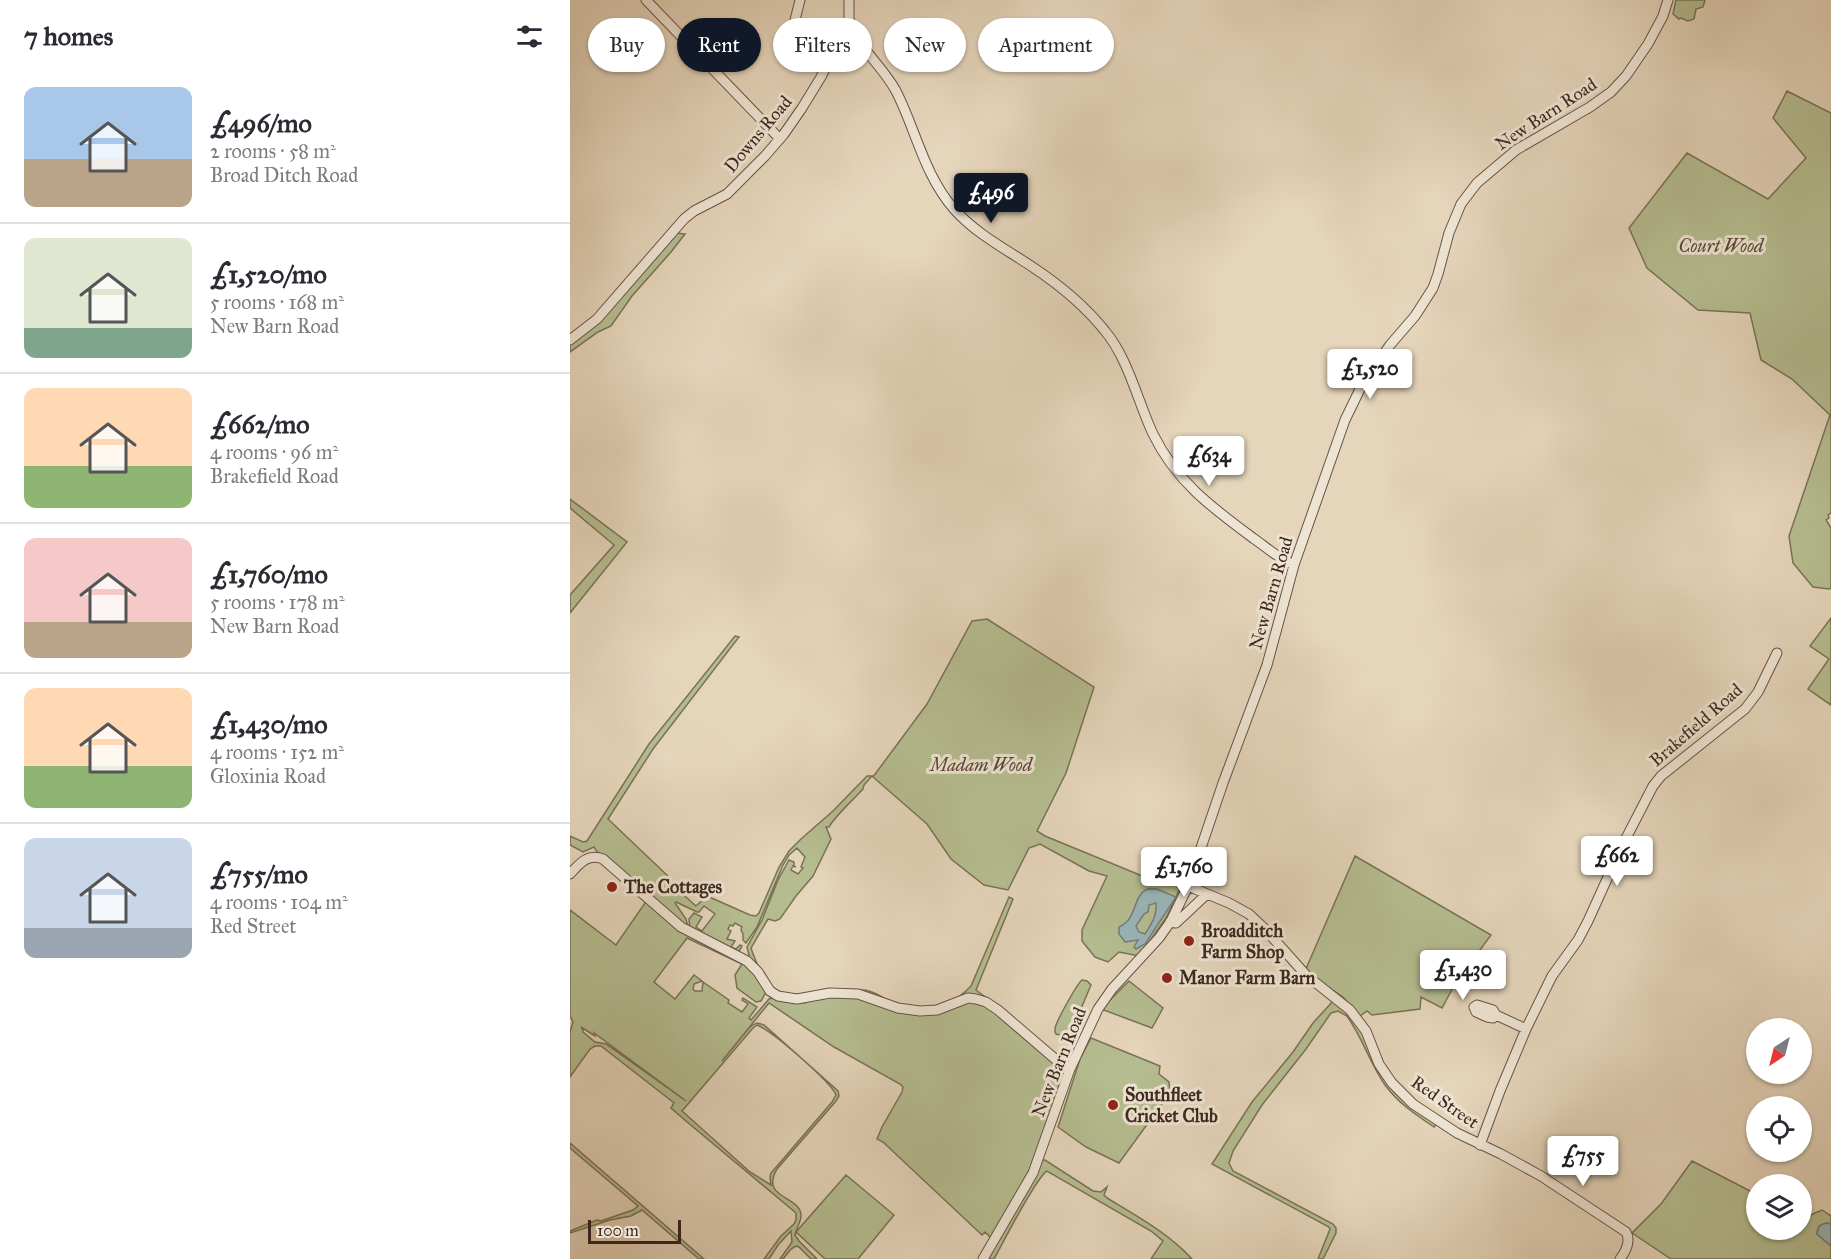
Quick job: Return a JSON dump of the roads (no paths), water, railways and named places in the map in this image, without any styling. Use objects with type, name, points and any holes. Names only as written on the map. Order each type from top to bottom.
[{"type":"street","points":[[646,0],[780,139]]},
{"type":"street","points":[[796,18],[800,0]]},
{"type":"street","points":[[849,0],[849,18]]},
{"type":"street","name":"New Barn Road","points":[[983,1259],[1033,1173],[1070,1069],[1100,1006],[1170,922],[1188,886],[1267,664],[1294,565],[1345,420],[1361,387],[1390,345],[1429,296],[1438,274],[1449,233],[1461,204],[1477,183],[1516,150],[1609,94],[1626,76],[1648,44],[1663,16],[1668,0]]},
{"type":"street","points":[[872,57],[896,92],[922,157],[939,190],[954,209],[975,229],[1052,280],[1087,309],[1108,334],[1117,350],[1153,433],[1172,466],[1205,502],[1279,557],[1294,565]]},
{"type":"street","name":"Downs Road","points":[[570,340],[597,319],[684,219],[694,211],[727,194],[759,163],[780,139],[812,92],[822,72]]},
{"type":"street","name":"Brakefield Road","points":[[1480,1145],[1526,1029],[1552,976],[1578,940],[1588,921],[1622,846],[1653,786],[1661,776],[1745,709],[1758,692],[1777,653]]},
{"type":"street","points":[[570,874],[587,859],[596,857],[606,861],[685,929],[750,963],[771,992],[781,998],[797,999],[825,994],[852,994],[867,996],[898,1008],[920,1011],[937,1010],[968,998],[976,999],[998,1010],[1051,1056],[1070,1069]]},
{"type":"street","name":"Red Street","points":[[1188,886],[1238,908],[1254,919],[1305,975],[1350,1010],[1366,1031],[1379,1064],[1392,1083],[1418,1107],[1450,1130],[1501,1154],[1540,1176],[1624,1230],[1628,1235],[1628,1240],[1620,1259]]},
{"type":"street","points":[[1170,922],[1176,923],[1207,894]]},
{"type":"street","points":[[1496,1016],[1526,1029]]},
{"type":"water","points":[[1148,889],[1157,889],[1176,897],[1145,944],[1136,949],[1134,947],[1138,940],[1125,942],[1119,934],[1119,927],[1129,919],[1143,892]],"holes":[[[1156,903],[1154,919],[1145,934],[1139,932],[1136,926],[1148,912],[1149,905]]]},
{"type":"water","points":[[1826,1223],[1831,1224],[1831,1246],[1817,1234],[1819,1226]]},
{"type":"place","name":"The Cottages","points":[[612,887]]},
{"type":"place","name":"Broadditch Farm Shop","points":[[1189,941]]},
{"type":"place","name":"Manor Farm Barn","points":[[1167,978]]},
{"type":"place","name":"Southfleet Cricket Club","points":[[1113,1105]]},
{"type":"park label","name":"Court Wood","points":[[1721,246]]},
{"type":"park label","name":"Madam Wood","points":[[981,765]]}]
